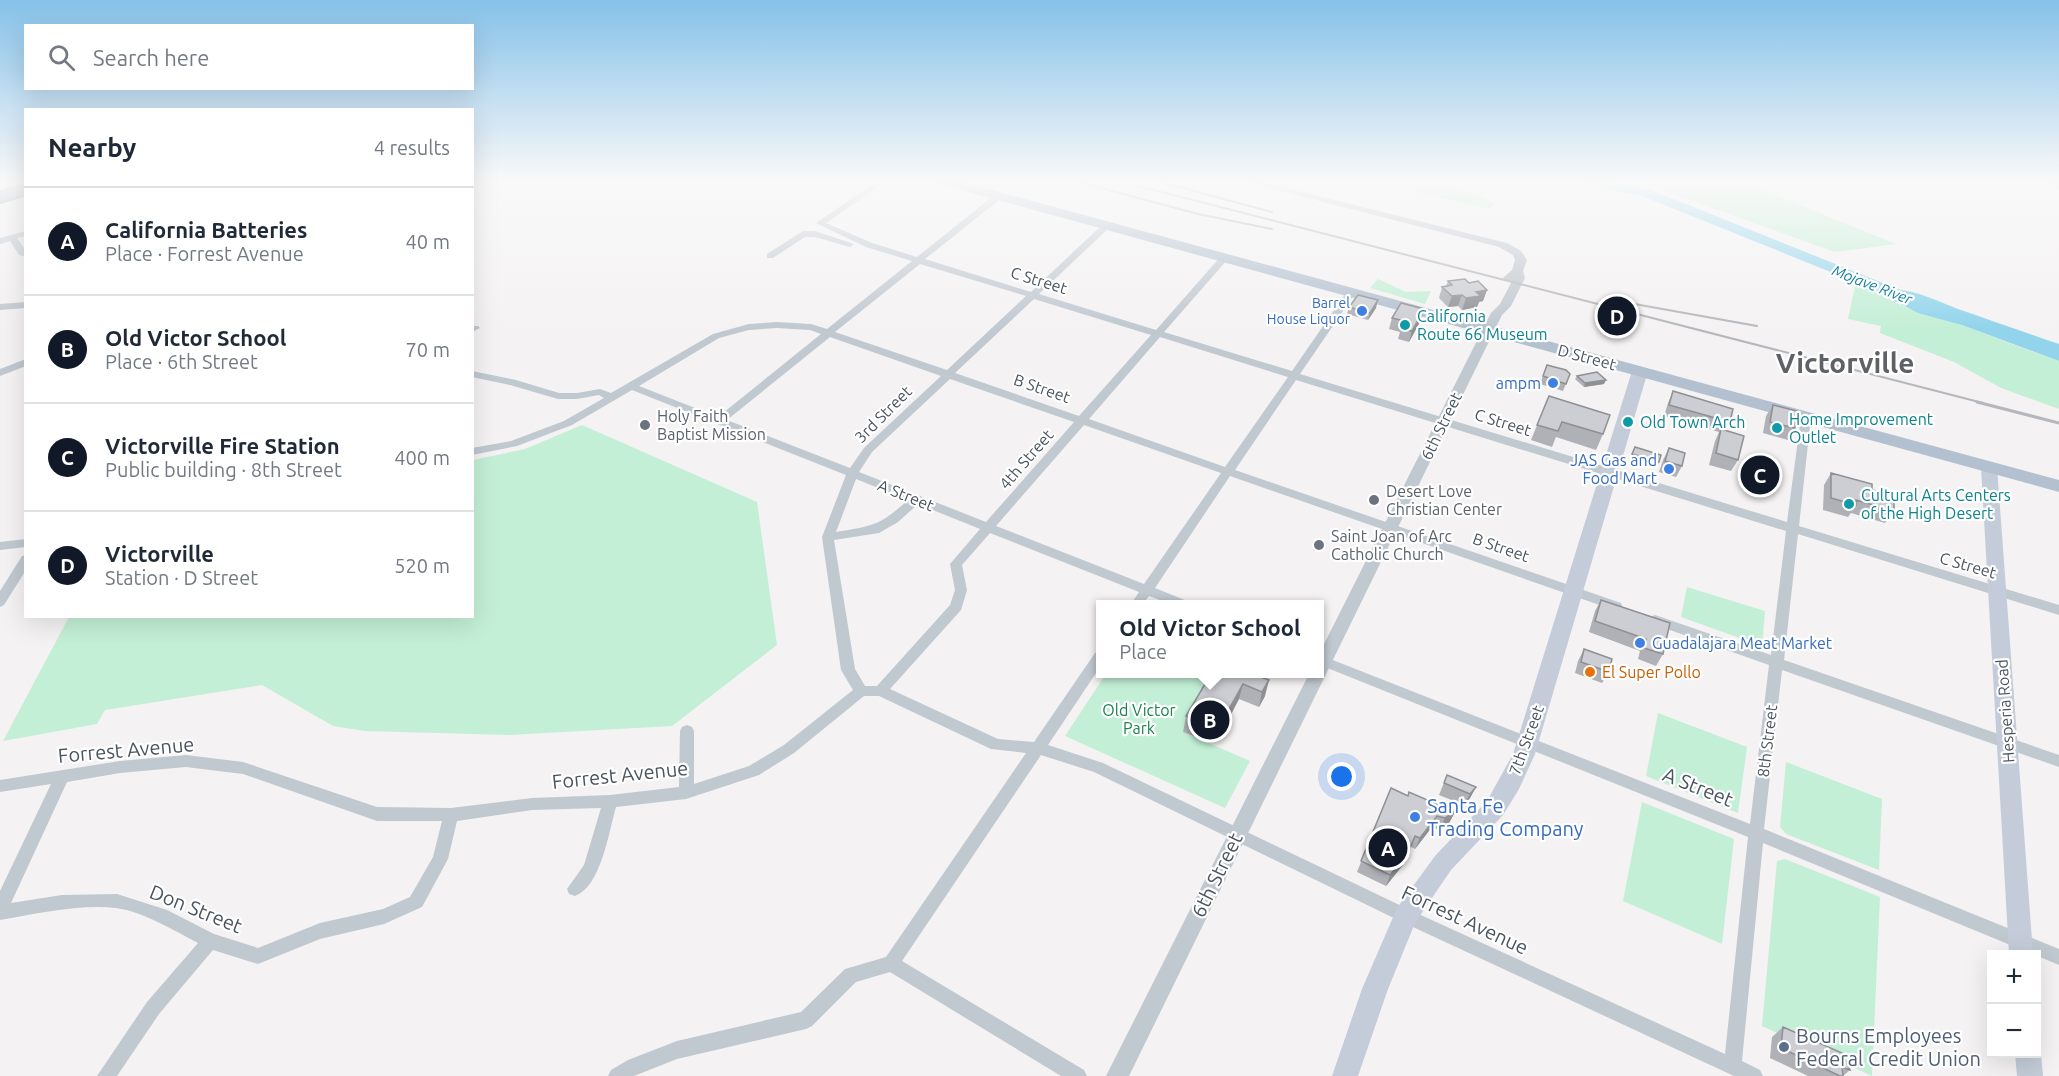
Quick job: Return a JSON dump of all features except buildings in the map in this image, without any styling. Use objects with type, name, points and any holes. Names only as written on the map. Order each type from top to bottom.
[{"type":"main road","name":"D Street","points":[[1126,230],[2059,486]]},
{"type":"main road","name":"7th Street","points":[[1345,1076],[1375,988],[1406,916],[1443,863],[1495,808],[1511,782],[1528,742],[1640,371]]},
{"type":"main road","name":"Hesperia Road","points":[[1989,467],[2021,948]]},
{"type":"main road","points":[[2028,1058],[2030,1076]]},
{"type":"street","points":[[836,230],[869,245]]},
{"type":"street","points":[[719,420],[958,230]]},
{"type":"street","name":"3rd Street","points":[[861,691],[848,670],[828,537],[852,474],[868,450],[1101,230]]},
{"type":"street","name":"6th Street","points":[[1324,658],[1489,330],[1497,313],[1495,305],[1521,260],[1517,253],[1494,242],[1447,230]]},
{"type":"street","points":[[0,241],[24,234]]},
{"type":"street","points":[[770,256],[802,234],[815,234],[858,246],[869,245]]},
{"type":"street","points":[[12,237],[24,254]]},
{"type":"street","name":"C Street","points":[[869,245],[2059,610]]},
{"type":"street","name":"4th Street","points":[[880,691],[956,607],[961,590],[956,564],[1156,333],[1225,257]]},
{"type":"street","points":[[1140,600],[1351,292]]},
{"type":"street","points":[[0,307],[24,305]]},
{"type":"street","name":"B Street","points":[[474,452],[513,444],[568,423],[716,336],[749,327],[777,325],[811,327],[2059,761]]},
{"type":"street","points":[[0,373],[24,363]]},
{"type":"street","points":[[474,374],[512,382],[558,396],[577,396],[600,392],[611,397]]},
{"type":"street","name":"A Street","points":[[631,386],[1171,600]]},
{"type":"street","name":"8th Street","points":[[1733,1066],[1756,833],[1806,417]]},
{"type":"street","points":[[828,537],[875,530],[894,519],[916,499]]},
{"type":"street","points":[[0,546],[24,543]]},
{"type":"street","points":[[0,602],[24,562]]},
{"type":"street","points":[[617,1076],[634,1066],[677,1050],[806,1020],[851,975],[891,963],[1096,664]]},
{"type":"street","name":"A Street","points":[[1324,667],[1528,742],[1756,833],[2021,948],[2059,957]]},
{"type":"street","name":"6th Street","points":[[1117,1076],[1314,678]]},
{"type":"street","name":"Forrest Avenue","points":[[0,786],[63,775],[186,761],[243,768],[376,814],[451,815],[532,804],[610,801],[686,793],[754,771],[789,749],[861,691],[880,691],[996,745],[1038,748],[1098,767],[1406,916],[1754,1076]]},
{"type":"street","points":[[686,793],[687,731]]},
{"type":"street","points":[[0,910],[63,775]]},
{"type":"street","points":[[575,889],[591,868],[610,801]]},
{"type":"street","name":"Don Street","points":[[0,910],[62,902],[117,901],[161,915],[210,941],[258,956],[320,931],[384,916],[416,902],[440,859],[451,815]]},
{"type":"street","points":[[106,1076],[153,1008],[210,941]]},
{"type":"street","points":[[891,963],[1078,1076]]},
{"type":"green space","points":[[1774,230],[1862,230],[1896,244],[1835,252]]},
{"type":"green space","points":[[1378,279],[1406,292],[1431,291],[1425,304],[1370,288]]},
{"type":"green space","points":[[1855,286],[1886,291],[1887,297],[1914,310],[2059,361],[2059,409],[2001,388],[1954,362],[1880,333],[1881,326],[1848,319]]},
{"type":"green space","points":[[582,425],[757,502],[777,645],[672,726],[509,735],[365,731],[333,726],[262,685],[105,710],[97,724],[3,741],[68,618],[474,618],[474,460],[525,449]]},
{"type":"green space","points":[[1687,587],[1765,611],[1762,646],[1681,617]]},
{"type":"green space","name":"Old Victor Park","points":[[1103,678],[1212,678],[1183,732],[1250,761],[1225,808],[1065,736]]},
{"type":"green space","points":[[1658,713],[1747,747],[1738,813],[1646,776]]},
{"type":"green space","points":[[1786,762],[1882,799],[1879,870],[1786,834],[1780,827]]},
{"type":"green space","points":[[1642,802],[1734,839],[1722,944],[1623,901]]},
{"type":"green space","points":[[1785,859],[1880,897],[1872,1076],[1762,1026],[1777,861]]},
{"type":"water","points":[[1889,289],[1926,296],[2059,344],[2059,361],[1962,325],[1918,313],[1887,297],[1886,291]]},
{"type":"waterway","name":"Mojave River","points":[[1739,230],[1910,299]]},
{"type":"railway","points":[[1310,230],[1983,403]]},
{"type":"railway","points":[[1629,303],[1757,326]]},
{"type":"railway","points":[[1977,402],[2059,423]]},
{"type":"place","name":"Barrel House Liquor","points":[[1362,311]]},
{"type":"place","name":"Victorville","points":[[1617,316]]},
{"type":"place","name":"California Route 66 Museum","points":[[1405,325]]},
{"type":"place","name":"ampm","points":[[1553,383]]},
{"type":"place","name":"Old Town Arch","points":[[1628,422]]},
{"type":"place","name":"Holy Faith Baptist Mission","points":[[645,425]]},
{"type":"place","name":"Home Improvement Outlet","points":[[1777,428]]},
{"type":"place","name":"JAS Gas and Food Mart","points":[[1669,469]]},
{"type":"place","name":"Victorville Fire Station","points":[[1760,475]]},
{"type":"place","name":"Desert Love Christian Center","points":[[1374,500]]},
{"type":"place","name":"Cultural Arts Centers of the High Desert","points":[[1849,504]]},
{"type":"place","name":"Saint Joan of Arc Catholic Church","points":[[1319,545]]},
{"type":"place","name":"Guadalajara Meat Market","points":[[1640,643]]},
{"type":"place","name":"El Super Pollo","points":[[1590,672]]},
{"type":"place","name":"Old Victor School","points":[[1210,720]]},
{"type":"place","name":"Santa Fe Trading Company","points":[[1415,817]]},
{"type":"place","name":"California Batteries","points":[[1388,848]]},
{"type":"place","name":"Bourns Employees Federal Credit Union","points":[[1784,1047]]},
{"type":"district","name":"Victorville","points":[[1845,363]]}]
